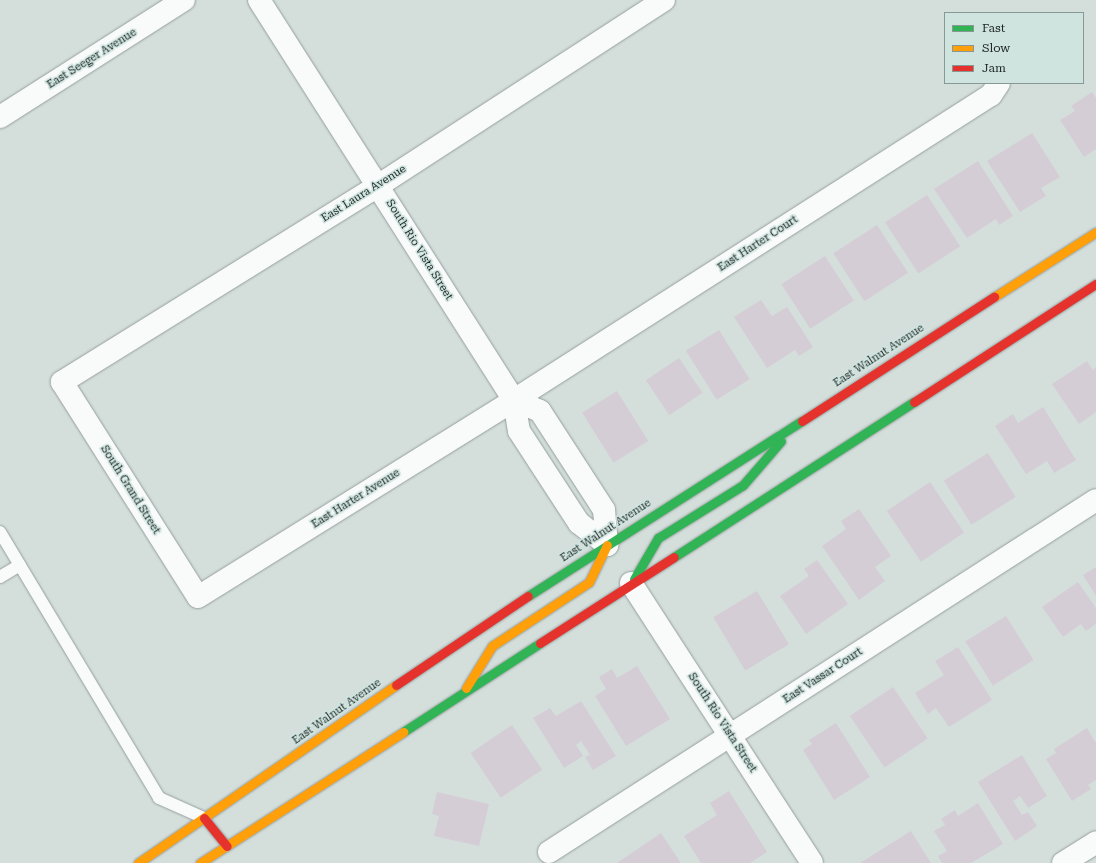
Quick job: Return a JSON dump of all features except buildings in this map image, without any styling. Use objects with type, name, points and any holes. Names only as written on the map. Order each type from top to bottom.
[{"type":"main road","name":"East Walnut Avenue","points":[[138,863],[470,633],[1096,232]]},
{"type":"main road","points":[[200,863],[631,583],[1096,284]]},
{"type":"main road","points":[[631,583],[658,538],[743,486],[797,423]]},
{"type":"main road","points":[[462,693],[492,646],[589,582],[607,545]]},
{"type":"main road","points":[[204,818],[226,846]]},
{"type":"street","name":"East Seeger Avenue","points":[[0,117],[184,0]]},
{"type":"street","name":"South Rio Vista Street","points":[[259,0],[514,400]]},
{"type":"street","name":"East Laura Avenue","points":[[62,382],[378,186],[664,0]]},
{"type":"street","name":"East Harter Court","points":[[514,400],[991,95],[998,84]]},
{"type":"street","name":"South Grand Street","points":[[62,382],[198,597]]},
{"type":"street","points":[[514,400],[540,411],[604,510],[607,545]]},
{"type":"street","name":"East Harter Avenue","points":[[198,597],[514,400]]},
{"type":"street","name":"East Vassar Court","points":[[549,852],[1096,500]]},
{"type":"street","name":"South Rio Vista Street","points":[[631,583],[812,863]]},
{"type":"street","points":[[1063,863],[1096,842]]},
{"type":"lane","points":[[0,532],[159,798],[204,818]]},
{"type":"lane","points":[[0,577],[20,565]]},
{"type":"traffic: fast","points":[[674,557],[914,402]]},
{"type":"traffic: fast","points":[[528,596],[802,421]]},
{"type":"traffic: fast","points":[[634,579],[658,538],[743,485],[781,441]]},
{"type":"traffic: fast","points":[[403,732],[540,643]]},
{"type":"traffic: slow","points":[[994,297],[1096,232]]},
{"type":"traffic: slow","points":[[466,688],[492,646],[589,582],[607,545]]},
{"type":"traffic: slow","points":[[138,863],[396,685]]},
{"type":"traffic: slow","points":[[200,863],[403,732]]},
{"type":"traffic: jam","points":[[914,402],[1096,284]]},
{"type":"traffic: jam","points":[[802,421],[994,297]]},
{"type":"traffic: jam","points":[[540,643],[674,557]]},
{"type":"traffic: jam","points":[[396,685],[528,596]]},
{"type":"traffic: jam","points":[[204,818],[227,846]]}]
